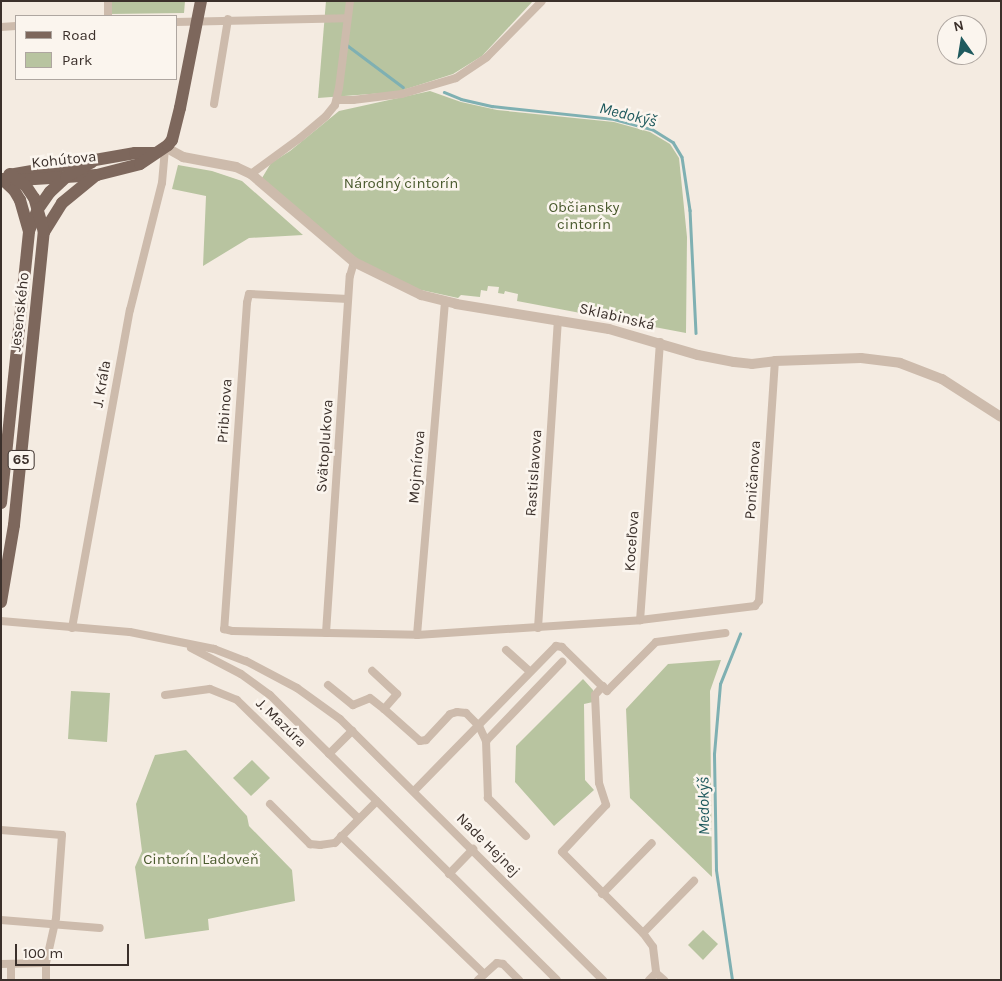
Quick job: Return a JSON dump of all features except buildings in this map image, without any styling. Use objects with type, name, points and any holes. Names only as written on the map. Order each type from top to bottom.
[{"type":"main road","points":[[160,150],[172,140],[201,1]]},
{"type":"main road","name":"Kohútova","points":[[8,178],[135,153],[160,150]]},
{"type":"main road","name":"Kohútova","points":[[8,178],[66,177],[97,174],[140,164],[160,150]]},
{"type":"main road","name":"Jesenského","points":[[1,503],[29,231],[38,209],[50,192],[66,177],[92,162]]},
{"type":"main road","name":"Jesenského","points":[[44,232],[62,203],[97,174]]},
{"type":"main road","name":"Jesenského","points":[[1,602],[14,525],[44,232],[38,209],[30,190],[8,178]]},
{"type":"main road","name":"Jesenského","points":[[8,178],[24,207],[29,231]]},
{"type":"street","points":[[108,1],[108,15]]},
{"type":"street","points":[[250,174],[326,116],[337,100],[346,18],[350,1]]},
{"type":"street","points":[[337,100],[368,99],[402,94],[456,78],[487,57],[542,1]]},
{"type":"street","points":[[178,22],[346,18]]},
{"type":"street","points":[[214,104],[228,20]]},
{"type":"street","points":[[1,27],[15,26]]},
{"type":"street","name":"Sklabinská","points":[[160,150],[183,157],[236,167],[250,174],[354,262],[409,290],[445,302],[609,329],[725,361],[752,364],[775,361],[861,358],[900,363],[942,379],[1001,417]]},
{"type":"street","name":"J. Kráľa","points":[[72,628],[130,310],[162,183],[160,150]]},
{"type":"street","name":"Svätoplukova","points":[[326,633],[348,299],[350,276],[354,262]]},
{"type":"street","name":"Pribinova","points":[[326,633],[233,631],[224,629],[249,294],[348,299]]},
{"type":"street","name":"Mojmírova","points":[[417,636],[445,302]]},
{"type":"street","name":"Rastislavova","points":[[538,628],[558,320]]},
{"type":"street","name":"Koceľova","points":[[640,620],[660,342]]},
{"type":"street","name":"Poničanova","points":[[640,620],[755,606],[759,602],[775,361]]},
{"type":"street","points":[[326,633],[417,636],[640,620]]},
{"type":"street","name":"Nade Hejnej","points":[[1,622],[130,632],[214,649],[286,681],[326,708],[352,731],[603,980]]},
{"type":"street","points":[[664,980],[656,973],[653,947],[643,933],[562,852],[606,805],[599,783],[595,695],[605,689],[656,642],[725,633]]},
{"type":"street","name":"Nade Hejnej","points":[[183,644],[241,674],[257,685],[330,754],[557,980]]},
{"type":"street","points":[[414,792],[479,726],[529,671],[556,646],[562,647],[605,689]]},
{"type":"street","points":[[506,650],[529,671]]},
{"type":"street","points":[[486,741],[562,662]]},
{"type":"street","points":[[372,671],[397,694],[384,710]]},
{"type":"street","points":[[328,685],[354,705],[370,698],[420,741],[426,740],[450,714],[457,712],[466,713],[479,726],[486,741],[488,798],[526,836]]},
{"type":"street","name":"J. Mazúra","points":[[165,695],[210,689],[237,700],[359,819]]},
{"type":"street","points":[[330,754],[352,731]]},
{"type":"street","points":[[270,804],[310,844],[335,843],[377,801]]},
{"type":"street","points":[[1,830],[62,834],[55,924],[46,963],[46,980]]},
{"type":"street","points":[[342,836],[481,977],[497,963],[503,964],[519,980]]},
{"type":"street","points":[[602,894],[652,843]]},
{"type":"street","points":[[449,874],[473,849]]},
{"type":"street","points":[[643,933],[694,881]]},
{"type":"street","points":[[1,920],[100,928]]},
{"type":"street","points":[[1,964],[46,963]]},
{"type":"street","points":[[11,964],[11,980]]},
{"type":"street","points":[[592,969],[592,980]]},
{"type":"street","points":[[648,980],[656,973]]},
{"type":"green space","points":[[110,1],[185,1],[184,13],[109,14]]},
{"type":"green space","points":[[326,1],[533,1],[482,56],[453,74],[397,92],[318,98]]},
{"type":"green space","points":[[430,91],[461,102],[497,110],[614,122],[650,132],[670,144],[679,158],[687,237],[686,333],[517,301],[518,294],[505,291],[504,294],[498,293],[499,287],[488,286],[487,291],[481,290],[480,297],[461,295],[458,298],[412,288],[357,259],[262,178],[271,163],[290,151],[339,111]]},
{"type":"green space","points":[[178,165],[212,171],[242,181],[303,235],[249,238],[203,266],[206,196],[172,189]]},
{"type":"green space","points":[[721,660],[710,691],[712,877],[630,798],[626,709],[668,664]]},
{"type":"green space","points":[[583,679],[593,690],[593,702],[584,704],[585,780],[594,790],[554,826],[515,782],[516,746]]},
{"type":"green space","points":[[71,691],[110,693],[107,742],[68,739]]},
{"type":"green space","name":"Cintorín Ľadoveň","points":[[186,750],[247,816],[249,826],[292,870],[295,901],[208,919],[209,930],[145,939],[135,867],[142,851],[136,804],[155,755]]},
{"type":"green space","points":[[252,760],[270,778],[251,796],[233,778]]},
{"type":"green space","points":[[703,930],[718,944],[703,960],[688,945]]},
{"type":"waterway","name":"Medokýš","points":[[347,45],[403,87]]},
{"type":"waterway","name":"Medokýš","points":[[444,92],[461,99],[492,106],[614,119],[652,129],[673,142],[682,157],[690,210],[696,333]]},
{"type":"waterway","name":"Medokýš","points":[[732,980],[716,870],[714,754],[720,684],[740,634]]},
{"type":"park label","name":"Národný cintorín","points":[[401,184]]},
{"type":"park label","name":"Občiansky cintorín","points":[[584,216]]}]
